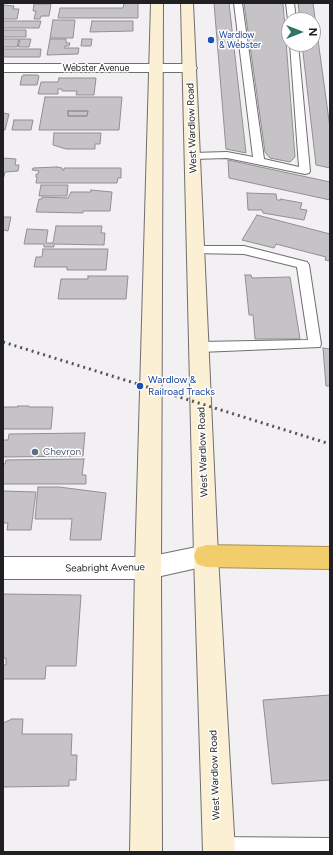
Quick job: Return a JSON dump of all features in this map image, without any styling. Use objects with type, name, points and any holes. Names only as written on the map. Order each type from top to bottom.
[{"type":"highway","points":[[206,556],[330,558]]},
{"type":"main road","points":[[146,852],[148,568],[157,3]]},
{"type":"main road","name":"West Wardlow Road","points":[[187,3],[206,556],[219,849]]},
{"type":"street","name":"Webster Avenue","points":[[3,68],[190,68]]},
{"type":"street","name":"Seabright Avenue","points":[[3,568],[148,568],[206,556]]},
{"type":"lane","points":[[238,3],[259,162]]},
{"type":"lane","points":[[193,156],[227,155],[305,171],[295,52]]},
{"type":"lane","points":[[196,250],[244,250],[303,265],[315,344],[200,347]]},
{"type":"lane","points":[[219,849],[330,848]]},
{"type":"building","points":[[124,3],[138,3],[138,18],[58,18],[60,8],[123,8]]},
{"type":"building","points":[[214,3],[229,3],[246,153],[226,149]]},
{"type":"building","points":[[244,3],[283,3],[284,12],[281,12],[281,52],[287,52],[295,157],[290,162],[270,158],[265,152]]},
{"type":"building","points":[[298,3],[313,3],[314,12],[299,12]]},
{"type":"building","points":[[34,4],[51,4],[49,16],[41,16],[40,19],[34,19],[36,11],[33,11]]},
{"type":"building","points":[[3,5],[14,6],[13,9],[19,9],[17,19],[3,19]]},
{"type":"building","points":[[53,20],[75,20],[73,38],[50,38]]},
{"type":"building","points":[[3,21],[41,21],[39,28],[3,28]]},
{"type":"building","points":[[92,21],[133,21],[133,31],[90,32]]},
{"type":"building","points":[[3,30],[26,30],[26,37],[3,37]]},
{"type":"building","points":[[3,39],[19,39],[17,47],[3,47]]},
{"type":"building","points":[[20,39],[31,39],[29,47],[18,47]]},
{"type":"building","points":[[50,39],[66,39],[66,43],[70,43],[69,46],[65,46],[64,48],[79,48],[78,54],[47,55]]},
{"type":"building","points":[[82,39],[92,39],[91,46],[81,46]]},
{"type":"building","points":[[3,49],[41,49],[40,57],[3,57]]},
{"type":"building","points":[[303,52],[320,52],[330,128],[330,168],[316,165]]},
{"type":"building","points":[[22,76],[39,76],[37,85],[20,85]]},
{"type":"building","points":[[59,78],[96,78],[94,95],[76,95],[77,91],[62,91],[62,89],[58,89],[58,94],[38,94],[41,82],[58,82]]},
{"type":"building","points":[[45,97],[122,97],[119,130],[39,130]],"holes":[[[68,111],[88,111],[87,116],[68,116]]]},
{"type":"building","points":[[68,111],[88,111],[87,116],[68,116]]},
{"type":"building","points":[[3,113],[9,114],[5,130],[3,130]]},
{"type":"building","points":[[14,120],[33,120],[31,130],[12,130]]},
{"type":"building","points":[[54,133],[101,133],[100,144],[95,144],[95,149],[66,149],[53,145]]},
{"type":"building","points":[[3,158],[16,159],[15,165],[19,165],[18,171],[5,172],[3,180]]},
{"type":"building","points":[[228,160],[330,182],[330,200],[229,178]]},
{"type":"building","points":[[33,168],[62,168],[62,170],[64,170],[64,168],[121,168],[121,178],[118,178],[117,183],[36,183],[36,174],[38,174],[39,171],[32,170]]},
{"type":"building","points":[[41,185],[68,185],[67,196],[39,196]]},
{"type":"building","points":[[91,190],[112,192],[110,211],[83,211],[83,213],[36,212],[39,199],[42,199],[42,197],[68,198],[71,192],[91,192]]},
{"type":"building","points":[[247,193],[276,194],[277,200],[281,200],[280,199],[302,203],[300,209],[307,210],[304,220],[263,213],[262,210],[248,210]]},
{"type":"building","points":[[257,215],[330,234],[330,261],[325,260],[326,257],[276,244],[274,248],[242,240]]},
{"type":"building","points":[[3,217],[11,217],[8,231],[3,230]]},
{"type":"building","points":[[56,226],[102,226],[101,233],[105,233],[104,245],[54,244],[54,247],[44,247],[44,244],[24,244],[27,229],[48,230],[46,243],[53,243]]},
{"type":"building","points":[[43,249],[108,249],[106,270],[67,270],[67,267],[34,267],[36,257],[42,257]]},
{"type":"building","points":[[245,275],[251,275],[252,278],[290,277],[300,339],[255,339],[253,315],[249,315]]},
{"type":"building","points":[[88,276],[128,276],[126,299],[58,299],[61,279],[88,279]]},
{"type":"building","points":[[323,348],[330,349],[330,386],[326,386]]},
{"type":"building","points":[[3,407],[53,407],[51,429],[3,429]]},
{"type":"building","points":[[85,433],[83,456],[3,457],[3,440],[8,440],[9,434]]},
{"type":"building","points":[[84,459],[82,475],[86,475],[86,484],[3,484],[3,464],[5,464],[6,460]]},
{"type":"building","points":[[38,487],[59,487],[106,493],[101,540],[70,540],[72,519],[35,519]]},
{"type":"building","points":[[3,491],[36,492],[31,530],[7,530],[8,523],[3,523]]},
{"type":"building","points":[[3,594],[81,595],[76,666],[46,666],[45,679],[3,679],[3,665],[6,665],[6,658],[3,658]]},
{"type":"building","points":[[330,695],[330,780],[272,784],[263,700]]},
{"type":"building","points":[[12,719],[23,719],[22,734],[72,734],[71,755],[77,755],[76,780],[69,780],[69,786],[3,787],[3,723]]},
{"type":"railway","points":[[3,342],[330,444]]},
{"type":"place","name":"Wardlow & Webster","points":[[211,40]]},
{"type":"place","name":"Wardlow & Railroad Tracks","points":[[140,386]]},
{"type":"place","name":"Chevron","points":[[35,452]]}]
